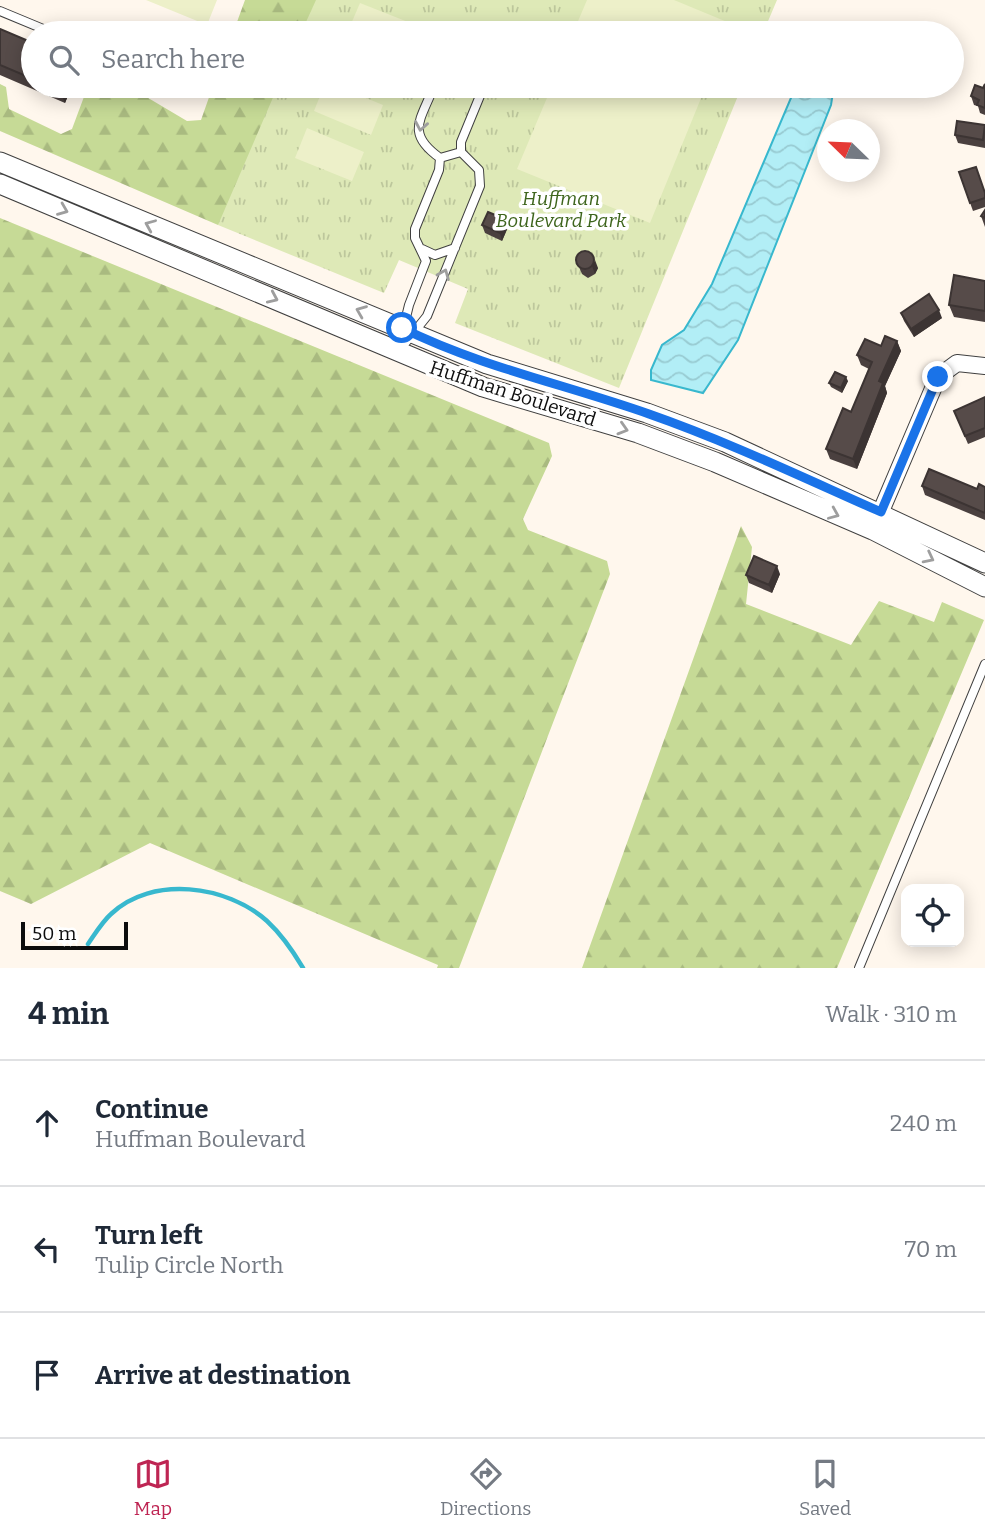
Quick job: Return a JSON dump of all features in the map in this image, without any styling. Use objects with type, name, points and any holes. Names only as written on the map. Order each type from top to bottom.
[{"type":"street","name":"Huffman Boulevard","points":[[0,162],[487,364],[646,413],[725,442],[877,521],[985,587]]},
{"type":"street","name":"Huffman Boulevard","points":[[0,184],[483,387],[638,433],[985,563]]},
{"type":"street","points":[[877,521],[938,377],[957,363],[985,366]]},
{"type":"lane","points":[[0,11],[24,21]]},
{"type":"lane","points":[[429,98],[419,124],[419,138],[423,146],[440,158]]},
{"type":"lane","points":[[408,330],[427,316],[480,186],[479,170],[461,152],[461,142],[479,98]]},
{"type":"lane","points":[[440,158],[461,152]]},
{"type":"lane","points":[[397,353],[408,330],[425,264],[422,249],[415,238],[415,229],[439,170],[440,158]]},
{"type":"lane","points":[[422,249],[435,256],[455,248]]},
{"type":"lane","points":[[859,968],[981,684],[985,664]]},
{"type":"green space","points":[[146,0],[217,0],[209,21],[197,21]]},
{"type":"green space","points":[[245,0],[322,0],[313,21],[237,21]]},
{"type":"green space","points":[[316,0],[777,0],[768,21],[306,21]]},
{"type":"green space","points":[[587,0],[674,0],[725,21],[578,21]]},
{"type":"green space","points":[[360,3],[405,21],[352,21]]},
{"type":"green space","points":[[0,84],[6,87],[9,109],[61,134],[72,129],[84,98],[148,98],[187,121],[201,120],[209,98],[281,98],[229,220],[218,225],[0,131]]},
{"type":"green space","name":"Huffman Boulevard Park","points":[[273,98],[737,98],[619,388],[455,323],[468,289],[399,260],[384,293],[218,225]]},
{"type":"green space","points":[[319,98],[366,98],[383,105],[371,135],[314,111]]},
{"type":"green space","points":[[547,98],[701,98],[650,223],[517,169]]},
{"type":"green space","points":[[307,128],[364,152],[352,181],[295,158]]},
{"type":"green space","points":[[0,218],[549,443],[552,456],[523,519],[528,530],[607,561],[610,574],[459,968],[437,968],[438,965],[150,843],[31,904],[0,891]]},
{"type":"green space","points":[[741,526],[752,547],[746,604],[851,645],[879,601],[934,622],[942,602],[984,620],[837,968],[582,968]]},
{"type":"water","points":[[791,98],[832,98],[825,119],[817,119],[817,140],[738,340],[703,393],[651,380],[651,370],[662,345],[684,330],[712,284]]},
{"type":"building","points":[[0,29],[21,38],[21,74],[0,65]]},
{"type":"building","points":[[985,84],[985,108],[977,105],[979,100],[971,96],[975,85],[983,88]]},
{"type":"building","points":[[957,121],[985,125],[983,140],[955,135]]},
{"type":"building","points":[[976,167],[985,198],[970,203],[959,172]]},
{"type":"building","points":[[488,212],[505,219],[500,233],[482,225]]},
{"type":"building","points":[[585,251],[591,254],[594,260],[591,266],[585,269],[579,266],[576,260],[579,254]]},
{"type":"building","points":[[954,275],[985,281],[985,311],[949,305]]},
{"type":"building","points":[[929,294],[939,310],[911,329],[901,313]]},
{"type":"building","points":[[885,336],[897,341],[879,381],[883,383],[853,459],[826,449],[843,408],[851,412],[872,362],[857,355],[865,339],[881,346]]},
{"type":"building","points":[[835,372],[846,377],[841,388],[829,383]]},
{"type":"building","points":[[985,397],[985,428],[965,436],[954,411]]},
{"type":"building","points":[[929,469],[977,489],[979,484],[985,487],[985,513],[922,486]]},
{"type":"building","points":[[754,556],[777,566],[769,585],[746,575]]},
{"type":"waterway","points":[[88,944],[108,917],[128,902],[147,894],[189,889],[232,899],[250,909],[277,931],[303,968]]},
{"type":"route","points":[[402,328],[487,364],[646,413],[725,442],[881,512],[938,377]]}]
